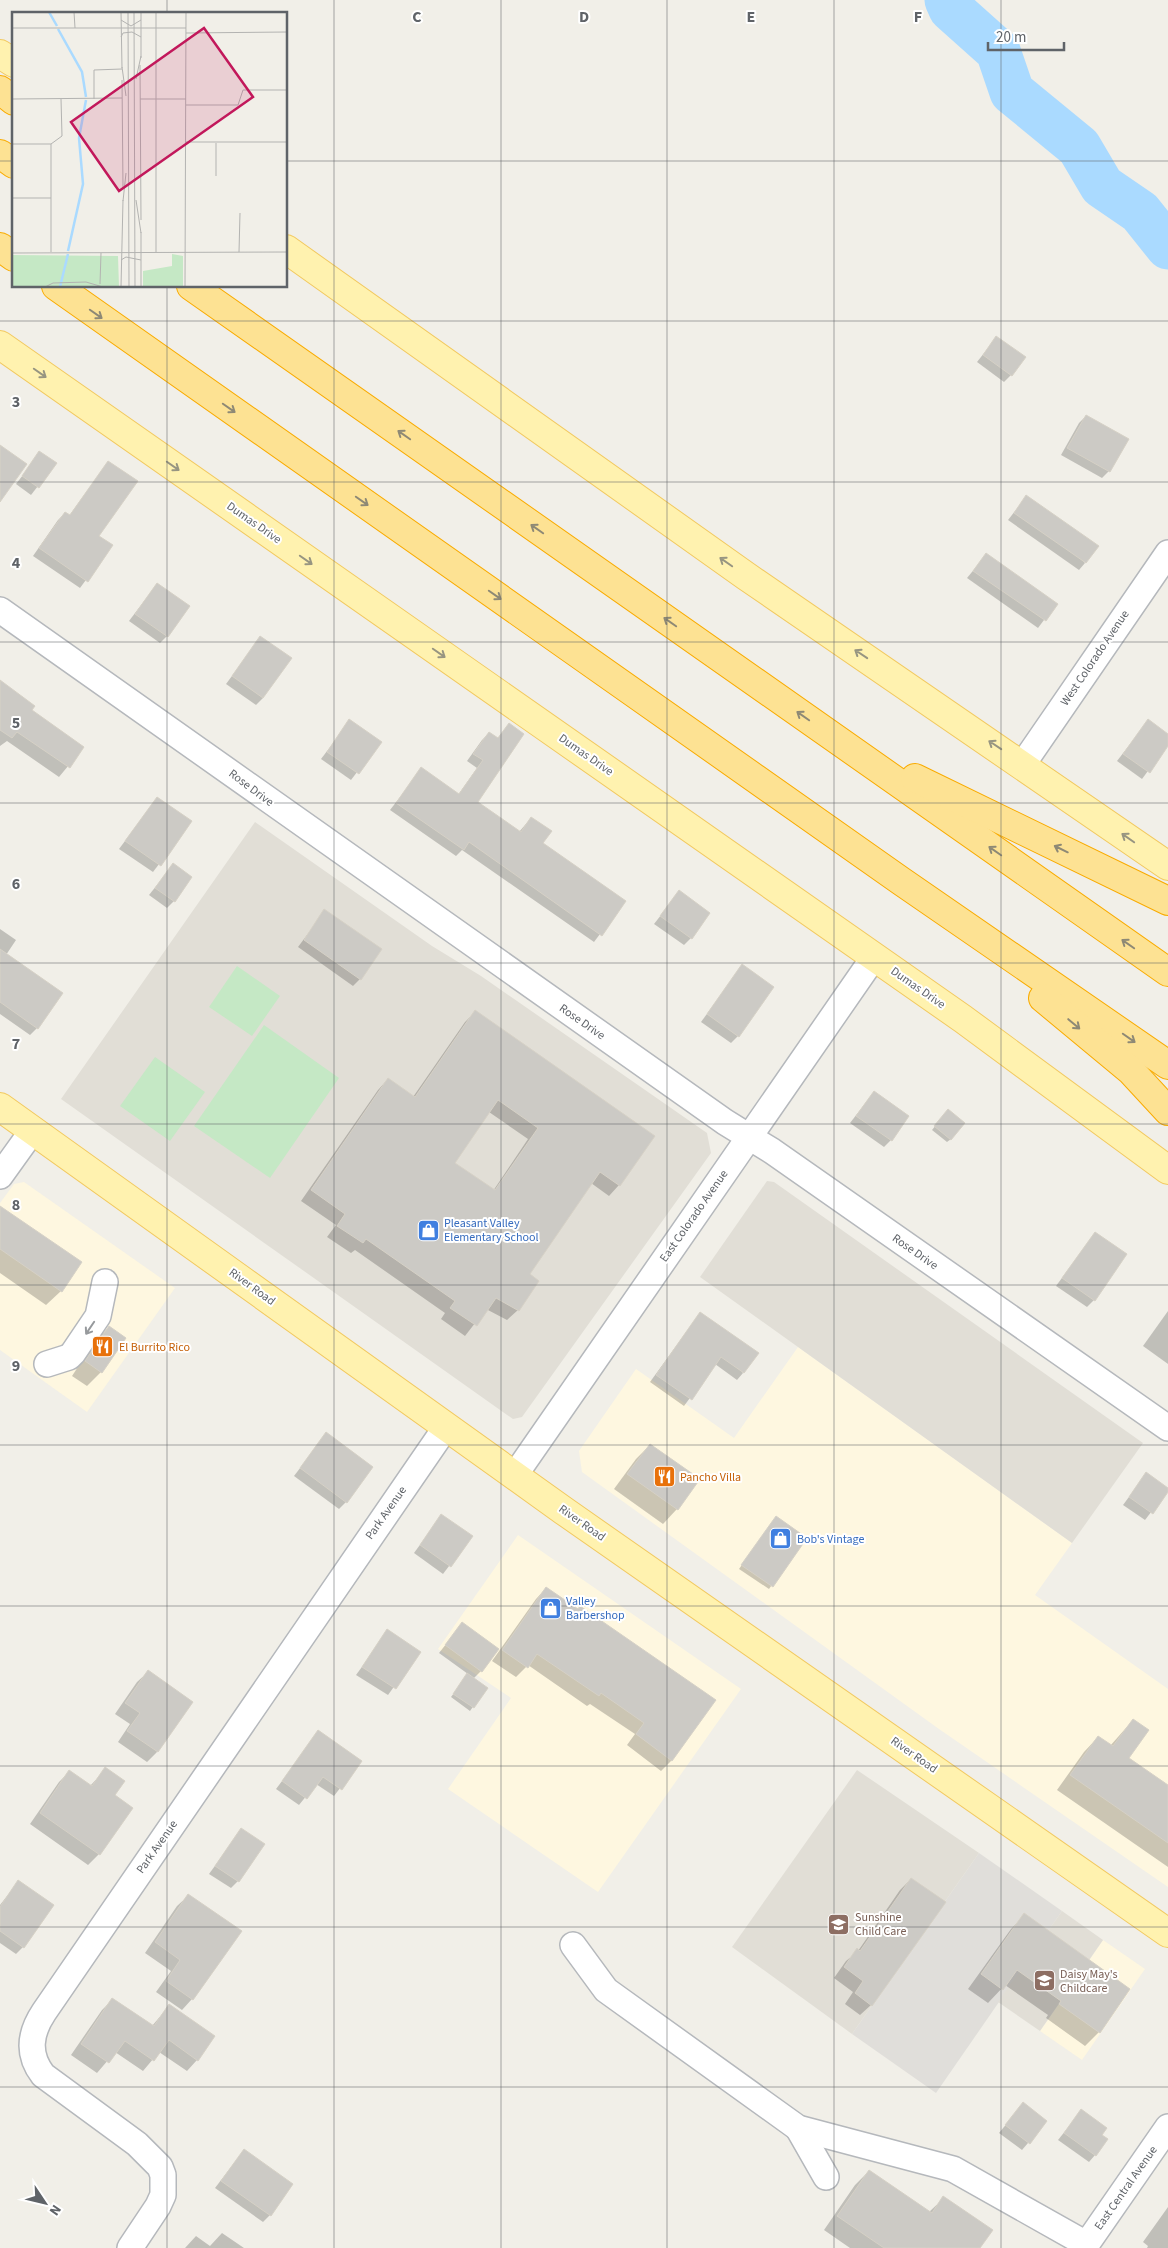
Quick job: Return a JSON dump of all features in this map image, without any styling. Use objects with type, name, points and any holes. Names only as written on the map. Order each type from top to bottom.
[{"type":"highway","points":[[0,90],[12,99]]},
{"type":"highway","points":[[0,154],[12,163]]},
{"type":"highway","points":[[0,247],[12,255]]},
{"type":"highway","points":[[59,288],[901,881],[1168,1065]]},
{"type":"highway","points":[[194,288],[1168,972]]},
{"type":"highway","points":[[224,288],[313,371]]},
{"type":"highway","points":[[843,744],[1168,901]]},
{"type":"highway","points":[[901,881],[1131,1071],[1168,1111]]},
{"type":"main road","points":[[0,54],[12,62]]},
{"type":"main road","points":[[288,250],[746,576],[1168,866]]},
{"type":"main road","name":"Dumas Drive","points":[[0,345],[963,1019],[1168,1170]]},
{"type":"main road","name":"River Road","points":[[0,1107],[446,1427],[1168,1933]]},
{"type":"street","name":"West Colorado Avenue","points":[[1022,764],[1168,553]]},
{"type":"street","name":"Rose Drive","points":[[0,610],[388,885],[1168,1428]]},
{"type":"street","name":"East Colorado Avenue","points":[[515,1475],[874,957]]},
{"type":"street","points":[[0,1176],[33,1130]]},
{"type":"street","points":[[47,1364],[68,1357],[94,1322],[105,1282]]},
{"type":"street","name":"Park Avenue","points":[[130,2248],[158,2206],[163,2195],[163,2175],[160,2167],[137,2144],[43,2075],[36,2064],[32,2052],[34,2029],[49,2004],[446,1427]]},
{"type":"street","points":[[573,1945],[606,1990],[798,2128],[953,2169],[1085,2246]]},
{"type":"street","name":"East Central Avenue","points":[[1085,2246],[1168,2127]]},
{"type":"street","points":[[798,2128],[826,2177]]},
{"type":"shaded area","points":[[255,822],[432,946],[481,976],[707,1133],[711,1153],[522,1417],[513,1419],[61,1099]]},
{"type":"shaded area","points":[[767,1181],[774,1182],[1143,1443],[1072,1543],[700,1277]]},
{"type":"shaded area","points":[[24,1182],[175,1288],[87,1412],[0,1350],[0,1203],[14,1184]]},
{"type":"shaded area","points":[[798,1347],[1072,1543],[1035,1595],[1168,1689],[1168,1887],[939,1729],[582,1472],[579,1451],[636,1369],[734,1438]]},
{"type":"shaded area","points":[[518,1535],[741,1689],[598,1892],[448,1789],[511,1698],[438,1649]]},
{"type":"shaded area","name":"Sunshine Child Care","points":[[857,1770],[979,1853],[852,2034],[732,1947]]},
{"type":"shaded area","points":[[979,1853],[1062,1911],[936,2093],[852,2034]]},
{"type":"shaded area","name":"Daisy May's Childcare","points":[[1062,1911],[1103,1940],[1040,2031],[998,2002]]},
{"type":"shaded area","points":[[1103,1940],[1145,1969],[1082,2060],[1040,2031]]},
{"type":"green space","points":[[237,966],[280,996],[252,1036],[209,1007]]},
{"type":"green space","points":[[264,1025],[339,1078],[270,1178],[194,1126]]},
{"type":"green space","points":[[155,1057],[205,1092],[170,1141],[120,1106]]},
{"type":"building","points":[[996,336],[1026,357],[1012,376],[983,355]]},
{"type":"building","points":[[1086,415],[1129,439],[1110,472],[1067,448]]},
{"type":"building","points":[[0,445],[27,464],[0,502]]},
{"type":"building","points":[[39,451],[57,463],[39,488],[22,476]]},
{"type":"building","points":[[108,461],[138,481],[99,536],[113,545],[88,582],[39,548],[65,512],[70,515]]},
{"type":"building","points":[[1026,495],[1099,546],[1086,563],[1014,513]]},
{"type":"building","points":[[986,553],[1058,604],[1046,621],[973,571]]},
{"type":"building","points":[[157,583],[190,606],[168,637],[135,614]]},
{"type":"building","points":[[260,636],[292,658],[263,698],[232,676]]},
{"type":"building","points":[[0,680],[35,706],[32,710],[84,747],[70,768],[17,732],[12,738],[0,730]]},
{"type":"building","points":[[349,719],[382,742],[359,774],[327,752]]},
{"type":"building","points":[[1148,719],[1168,734],[1168,746],[1150,773],[1123,754]]},
{"type":"building","points":[[509,723],[524,734],[478,802],[521,832],[531,817],[552,831],[543,843],[626,901],[602,936],[469,842],[464,850],[396,803],[421,767],[459,794],[483,760],[473,754],[489,732],[498,738]]},
{"type":"building","points":[[157,797],[192,821],[161,866],[125,841]]},
{"type":"building","points":[[173,863],[192,877],[175,902],[155,888]]},
{"type":"building","points":[[679,890],[710,913],[692,939],[660,916]]},
{"type":"building","points":[[324,909],[382,949],[361,980],[304,940]]},
{"type":"building","points":[[0,949],[63,993],[38,1029],[0,1002]]},
{"type":"building","points":[[742,964],[774,987],[739,1037],[707,1014]]},
{"type":"building","points":[[475,1010],[655,1136],[620,1186],[600,1172],[530,1274],[539,1281],[519,1311],[496,1298],[477,1326],[450,1308],[455,1301],[366,1239],[363,1243],[337,1226],[345,1214],[311,1190],[388,1078],[415,1097]],"holes":[[[498,1100],[538,1128],[495,1190],[455,1163]]]},
{"type":"building","points":[[874,1091],[909,1116],[892,1141],[856,1116]]},
{"type":"building","points":[[948,1109],[965,1123],[951,1140],[934,1126]]},
{"type":"building","points":[[0,1206],[82,1262],[62,1292],[0,1249]]},
{"type":"building","points":[[1095,1232],[1127,1254],[1095,1301],[1062,1278]]},
{"type":"building","points":[[700,1312],[759,1353],[744,1373],[721,1357],[692,1400],[656,1375]]},
{"type":"building","points":[[109,1326],[126,1338],[102,1373],[85,1361]]},
{"type":"building","points":[[326,1432],[373,1467],[347,1503],[300,1468]]},
{"type":"building","points":[[650,1444],[700,1479],[678,1510],[627,1474]]},
{"type":"building","points":[[1146,1472],[1168,1488],[1168,1492],[1153,1514],[1129,1497]]},
{"type":"building","points":[[441,1514],[473,1536],[451,1567],[420,1545]]},
{"type":"building","points":[[776,1516],[807,1538],[773,1587],[741,1565]]},
{"type":"building","points":[[546,1587],[578,1609],[580,1606],[716,1700],[672,1761],[636,1734],[644,1723],[601,1693],[599,1696],[537,1654],[528,1668],[502,1650]]},
{"type":"building","points":[[462,1622],[499,1649],[482,1672],[445,1645]]},
{"type":"building","points":[[387,1629],[421,1652],[396,1689],[362,1667]]},
{"type":"building","points":[[148,1670],[193,1702],[158,1752],[127,1731],[140,1713],[125,1703]]},
{"type":"building","points":[[467,1673],[488,1688],[474,1708],[453,1694]]},
{"type":"building","points":[[1133,1719],[1149,1730],[1129,1758],[1168,1785],[1168,1843],[1070,1775],[1098,1736],[1113,1746]]},
{"type":"building","points":[[318,1730],[362,1761],[342,1790],[323,1777],[307,1799],[282,1781]]},
{"type":"building","points":[[105,1767],[125,1781],[115,1795],[133,1808],[100,1855],[40,1813],[69,1770],[92,1786]]},
{"type":"building","points":[[241,1828],[265,1844],[239,1882],[215,1866]]},
{"type":"building","points":[[911,1878],[946,1902],[872,2006],[855,1993],[863,1981],[844,1967],[857,1948],[860,1951]]},
{"type":"building","points":[[18,1880],[54,1905],[24,1948],[0,1931],[0,1907]]},
{"type":"building","points":[[188,1894],[242,1931],[193,2000],[166,1981],[180,1960],[155,1942]]},
{"type":"building","points":[[1024,1913],[1130,1989],[1100,2033],[1059,2004],[1061,2001],[1017,1970],[1003,1990],[981,1974]]},
{"type":"building","points":[[112,1998],[154,2026],[169,2004],[215,2036],[198,2061],[169,2040],[154,2061],[125,2041],[109,2063],[81,2044]]},
{"type":"building","points":[[1023,2102],[1047,2121],[1030,2144],[1005,2125]]},
{"type":"building","points":[[1081,2109],[1107,2128],[1102,2135],[1108,2139],[1096,2156],[1064,2133]]},
{"type":"building","points":[[244,2149],[293,2184],[271,2216],[221,2181]]},
{"type":"building","points":[[869,2170],[932,2213],[943,2196],[993,2230],[980,2248],[884,2248],[837,2216]]},
{"type":"waterway","points":[[947,0],[951,9],[998,51],[1012,92],[1079,147],[1102,186],[1140,212],[1168,247]]},
{"type":"place","name":"Pleasant Valley Elementary School","points":[[428,1230]]},
{"type":"place","name":"El Burrito Rico","points":[[103,1347]]},
{"type":"place","name":"Pancho Villa","points":[[664,1477]]},
{"type":"place","name":"Bob's Vintage","points":[[781,1539]]},
{"type":"place","name":"Valley Barbershop","points":[[550,1608]]},
{"type":"place","name":"Sunshine Child Care","points":[[839,1924]]},
{"type":"place","name":"Daisy May's Childcare","points":[[1044,1981]]}]
